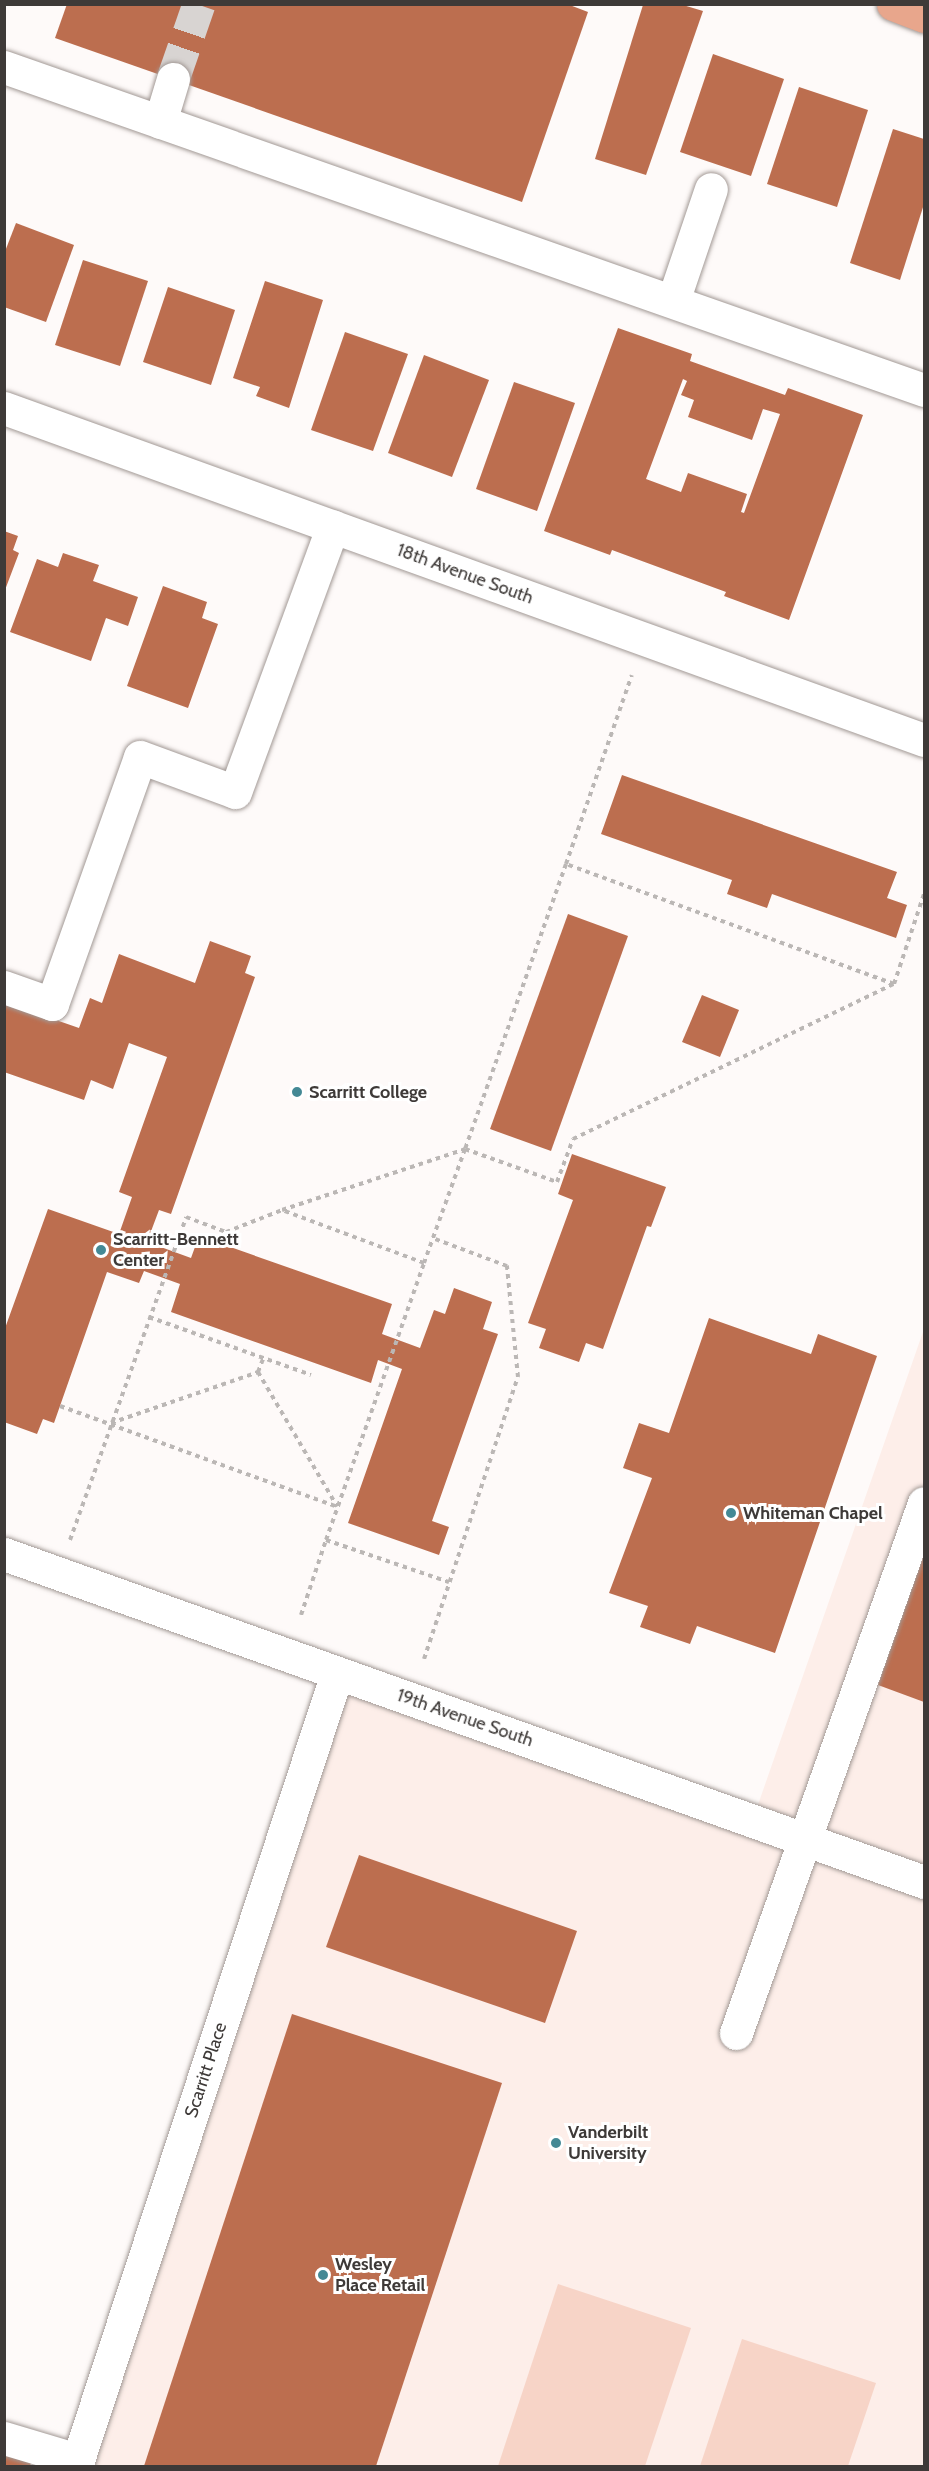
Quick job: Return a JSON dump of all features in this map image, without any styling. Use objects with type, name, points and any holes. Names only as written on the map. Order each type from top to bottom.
[{"type":"main road","points":[[893,4],[924,16]]},
{"type":"street","points":[[4,67],[673,301],[922,383]]},
{"type":"street","points":[[160,122],[173,80]]},
{"type":"street","points":[[673,301],[711,189]]},
{"type":"street","name":"18th Avenue South","points":[[4,408],[924,740]]},
{"type":"street","points":[[4,987],[52,1004],[140,757],[235,792],[333,526]]},
{"type":"street","points":[[736,2033],[803,1837],[924,1503]]},
{"type":"street","name":"19th Avenue South","points":[[4,1554],[924,1882]]},
{"type":"street","name":"Scarritt Place","points":[[77,2463],[337,1672]]},
{"type":"street","points":[[4,2438],[77,2463]]},
{"type":"path","points":[[301,1615],[632,675]]},
{"type":"path","points":[[566,864],[894,984]]},
{"type":"path","points":[[58,1573],[109,1423],[186,1217],[226,1232],[282,1210],[465,1149],[557,1182],[573,1139],[894,984],[924,894]]},
{"type":"path","points":[[282,1210],[424,1263]]},
{"type":"path","points":[[424,1659],[518,1377],[507,1266],[432,1238]]},
{"type":"path","points":[[149,1317],[310,1376]]},
{"type":"path","points":[[258,1372],[263,1359]]},
{"type":"path","points":[[258,1372],[338,1508]]},
{"type":"path","points":[[109,1423],[258,1372]]},
{"type":"path","points":[[60,1406],[338,1508]]},
{"type":"path","points":[[326,1540],[449,1582]]},
{"type":"shaded area","name":"Vanderbilt University","points":[[924,1329],[924,2466],[87,2466],[337,1673],[753,1819]]},
{"type":"shaded area","points":[[558,2284],[691,2328],[645,2466],[498,2466]]},
{"type":"shaded area","points":[[742,2339],[876,2383],[848,2466],[700,2466]]},
{"type":"building","points":[[67,4],[567,4],[588,12],[522,202],[55,38]]},
{"type":"building","points":[[643,5],[683,5],[703,11],[646,175],[595,159]]},
{"type":"building","points":[[713,54],[784,79],[751,176],[680,152]]},
{"type":"building","points":[[799,87],[868,110],[837,207],[767,184]]},
{"type":"building","points":[[893,129],[924,139],[924,204],[900,280],[850,263]]},
{"type":"building","points":[[16,223],[74,245],[46,322],[4,307],[4,254]]},
{"type":"building","points":[[83,260],[148,281],[120,366],[55,345]]},
{"type":"building","points":[[265,281],[323,300],[289,408],[256,396],[260,387],[233,378]]},
{"type":"building","points":[[168,287],[235,310],[211,385],[143,362]]},
{"type":"building","points":[[618,328],[692,354],[690,361],[785,395],[788,388],[863,415],[789,620],[724,596],[726,592],[612,550],[610,555],[544,531]],"holes":[[[683,379],[687,381],[681,395],[694,400],[688,417],[752,440],[763,409],[780,414],[744,513],[741,512],[747,494],[688,473],[681,492],[646,479]]]},
{"type":"building","points":[[345,332],[408,354],[373,451],[311,430]]},
{"type":"building","points":[[424,355],[489,380],[452,477],[388,453]]},
{"type":"building","points":[[514,382],[575,403],[537,511],[476,489]]},
{"type":"building","points":[[4,531],[18,536],[13,550],[19,553],[5,590]]},
{"type":"building","points":[[63,553],[99,565],[93,581],[138,597],[128,626],[106,618],[91,661],[10,632],[37,559],[58,567]]},
{"type":"building","points":[[163,586],[207,602],[202,618],[218,624],[188,708],[127,686]]},
{"type":"building","points":[[622,775],[897,872],[887,898],[907,905],[896,938],[772,894],[767,908],[727,894],[732,880],[601,834]]},
{"type":"building","points":[[568,914],[628,936],[551,1151],[490,1129]]},
{"type":"building","name":"Scarritt-Bennett Center","points":[[210,941],[251,956],[245,973],[255,977],[171,1214],[159,1210],[147,1242],[191,1258],[199,1236],[392,1304],[382,1334],[420,1348],[434,1310],[445,1314],[454,1288],[492,1302],[483,1329],[498,1334],[432,1521],[449,1527],[439,1555],[348,1523],[402,1369],[378,1360],[371,1383],[171,1312],[180,1284],[144,1271],[139,1283],[107,1272],[54,1423],[43,1419],[37,1434],[4,1422],[4,1331],[48,1209],[119,1234],[132,1197],[119,1192],[167,1057],[129,1043],[113,1089],[91,1080],[84,1100],[4,1072],[4,1002],[79,1028],[90,998],[102,1003],[119,954],[195,983]]},
{"type":"building","points":[[702,995],[739,1010],[720,1057],[682,1042]]},
{"type":"building","points":[[572,1154],[666,1187],[651,1227],[647,1226],[603,1349],[586,1343],[579,1362],[539,1348],[546,1329],[528,1323],[573,1200],[558,1194]]},
{"type":"building","name":"Whiteman Chapel","points":[[709,1318],[811,1354],[818,1334],[877,1356],[775,1653],[697,1626],[690,1644],[640,1627],[648,1606],[609,1593],[652,1478],[623,1468],[639,1423],[669,1433]]},
{"type":"building","points":[[924,1555],[924,1702],[878,1685]]},
{"type":"building","points":[[359,1855],[577,1931],[545,2023],[326,1947]]},
{"type":"building","name":"Wesley Place Retail","points":[[292,2014],[502,2083],[376,2466],[144,2466]]},
{"type":"building","points":[[6,2452],[32,2460],[30,2466],[4,2466]]},
{"type":"tunnel","points":[[173,79],[199,4]]},
{"type":"place","name":"Scarritt College","points":[[297,1092]]},
{"type":"place","name":"Scarritt-Bennett Center","points":[[101,1250]]},
{"type":"place","name":"Whiteman Chapel","points":[[731,1513]]},
{"type":"place","name":"Vanderbilt University","points":[[556,2143]]},
{"type":"place","name":"Wesley Place Retail","points":[[323,2275]]}]
